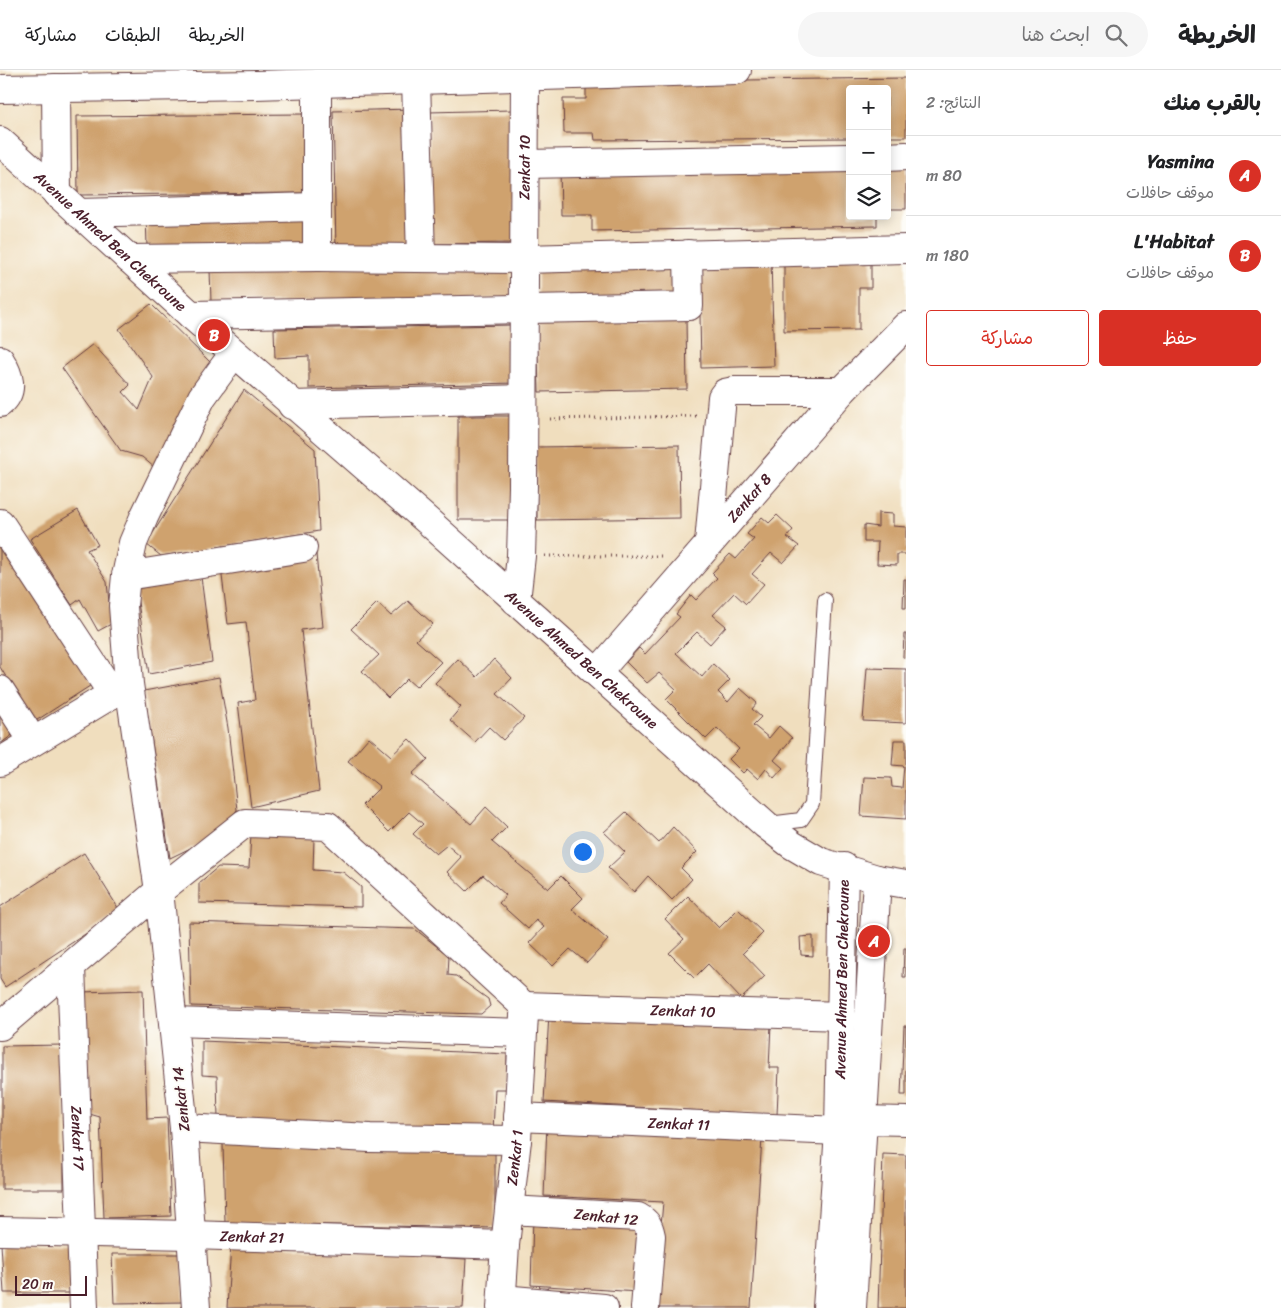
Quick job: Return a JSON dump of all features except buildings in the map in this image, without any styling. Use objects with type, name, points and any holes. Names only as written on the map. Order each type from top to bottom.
[{"type":"street","points":[[0,89],[56,88],[120,79],[255,78],[317,83],[362,76],[416,80],[525,73],[737,70]]},
{"type":"street","name":"Zenkat 10","points":[[516,601],[521,556],[525,73]]},
{"type":"street","points":[[416,80],[421,258]]},
{"type":"street","points":[[317,83],[317,257]]},
{"type":"street","points":[[56,88],[57,194]]},
{"type":"street","name":"Avenue Ahmed Ben Chekroune","points":[[0,141],[191,315],[292,405],[430,523],[766,825],[792,845],[821,862],[844,867],[842,1016],[850,1126],[852,1308]]},
{"type":"street","points":[[891,157],[906,156]]},
{"type":"street","points":[[525,164],[846,158]]},
{"type":"street","points":[[78,214],[316,207]]},
{"type":"street","points":[[129,259],[317,257],[524,259],[906,249]]},
{"type":"street","points":[[191,315],[689,306],[688,254]]},
{"type":"street","name":"Zenkat 8","points":[[596,673],[842,392],[906,326]]},
{"type":"street","name":"Zenkat 14","points":[[196,1308],[184,1128],[159,891],[120,688],[122,620],[126,576],[133,543],[198,406],[218,372],[234,353]]},
{"type":"street","points":[[0,360],[9,377],[9,385],[5,398],[0,403]]},
{"type":"street","points":[[703,550],[719,416],[722,397],[725,393],[734,391],[842,392]]},
{"type":"street","points":[[292,405],[523,409]]},
{"type":"street","points":[[0,523],[120,688],[0,762]]},
{"type":"street","points":[[126,576],[303,548]]},
{"type":"street","points":[[0,690],[33,741]]},
{"type":"street","points":[[0,1025],[159,891],[245,823],[328,826],[524,1006]]},
{"type":"street","points":[[844,867],[877,879],[906,884]]},
{"type":"street","name":"Avenue Ahmed Ben Chekroune","points":[[827,1308],[850,1126],[877,879]]},
{"type":"street","name":"Zenkat 17","points":[[71,967],[83,1232],[84,1308]]},
{"type":"street","name":"Zenkat 10","points":[[524,1006],[842,1016]]},
{"type":"street","name":"Zenkat 1","points":[[501,1304],[505,1245],[518,1129],[524,1006]]},
{"type":"street","points":[[173,1022],[522,1034]]},
{"type":"street","name":"Zenkat 11","points":[[184,1128],[370,1138],[518,1129],[850,1126],[906,1121]]},
{"type":"street","name":"Zenkat 12","points":[[509,1210],[638,1217],[646,1221],[651,1236],[645,1308]]},
{"type":"street","name":"Zenkat 21","points":[[0,1232],[83,1232],[505,1245]]},
{"type":"street","points":[[501,1304],[604,1308]]},
{"type":"lane","points":[[766,825],[801,820],[812,804],[824,600]]},
{"type":"path","points":[[523,409],[719,416]]},
{"type":"path","points":[[521,556],[703,550]]},
{"type":"place","name":"L'Habitat","points":[[214,335]]},
{"type":"place","name":"Yasmina","points":[[874,941]]}]
